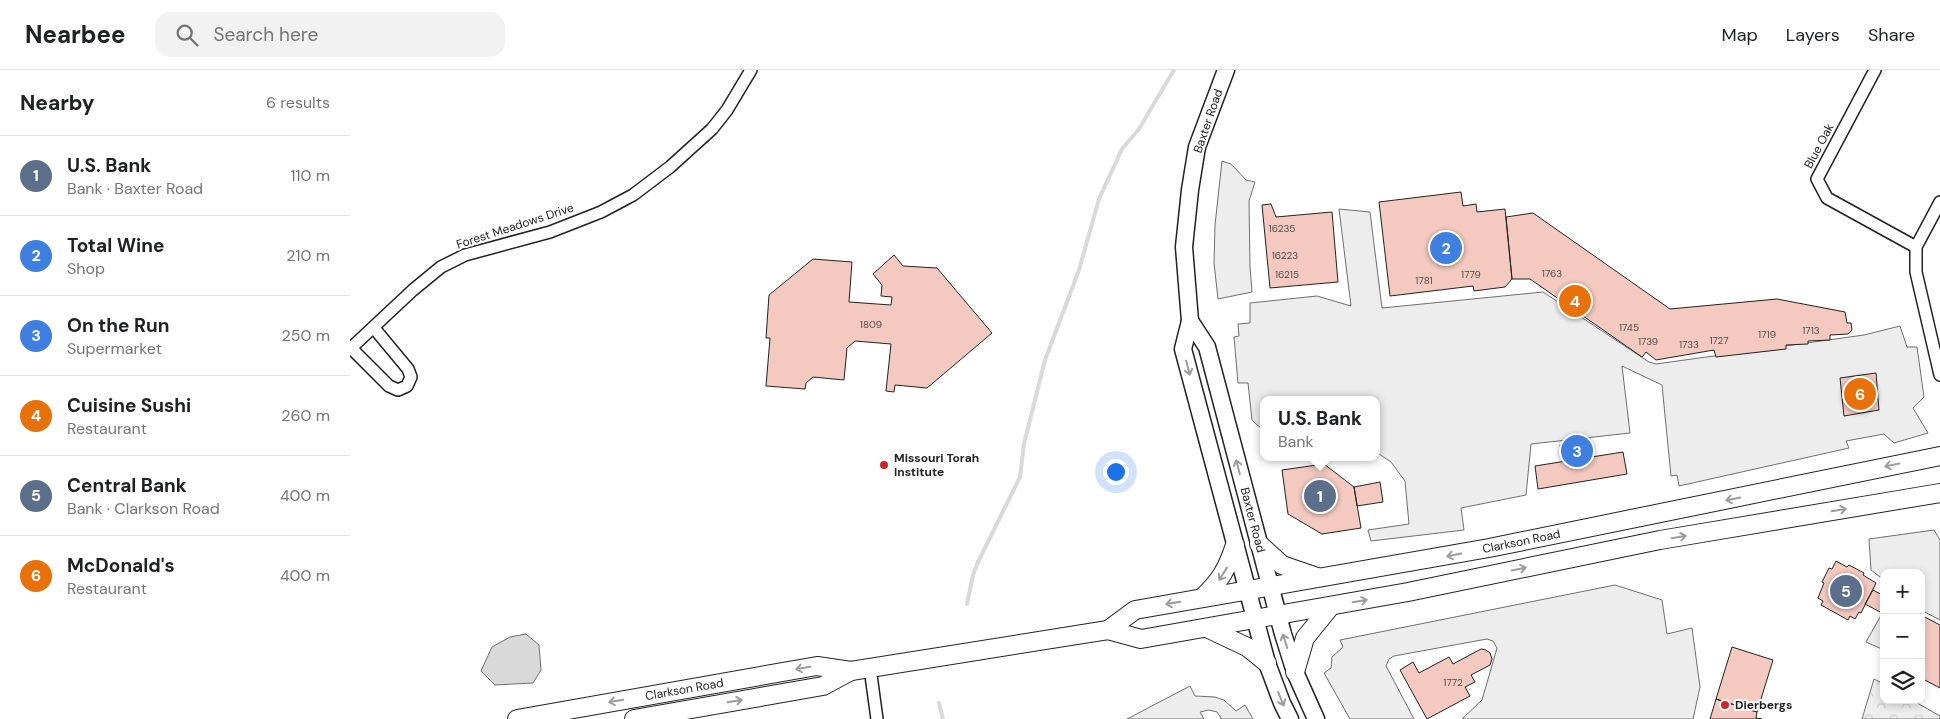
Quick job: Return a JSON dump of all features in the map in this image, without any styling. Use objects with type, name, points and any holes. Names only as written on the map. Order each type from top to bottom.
[{"type":"main road","name":"Baxter Road","points":[[1226,70],[1197,147],[1190,190],[1184,247],[1190,321],[1183,348],[1267,663],[1290,719]]},
{"type":"main road","name":"Baxter Road","points":[[1190,321],[1206,347],[1278,616],[1295,672],[1316,719]]},
{"type":"main road","name":"Clarkson Road","points":[[1108,630],[1135,610],[1489,548],[1940,456]]},
{"type":"main road","name":"Clarkson Road","points":[[517,719],[817,666],[851,671],[1108,630],[1141,639],[1454,583],[1636,544],[1940,493]]},
{"type":"main road","points":[[1259,544],[1282,565],[1320,578]]},
{"type":"main road","points":[[1202,598],[1223,575],[1235,545]]},
{"type":"main road","points":[[1295,672],[1305,638],[1331,606]]},
{"type":"main road","points":[[1206,628],[1247,647],[1267,663]]},
{"type":"main road","name":"Clarkson Road","points":[[634,719],[823,686],[851,671]]},
{"type":"main road","points":[[687,710],[716,684]]},
{"type":"street","name":"Forest Meadows Drive","points":[[350,349],[413,290],[441,267],[465,255],[550,232],[601,212],[633,195],[670,167],[712,129],[727,110],[751,70]]},
{"type":"street","name":"Blue Oak","points":[[1875,70],[1816,179],[1827,198],[1916,247]]},
{"type":"street","points":[[1940,202],[1916,247],[1916,272],[1940,375]]},
{"type":"street","points":[[350,349],[389,386],[398,390],[407,386],[411,378],[408,369],[374,328]]},
{"type":"street","points":[[870,668],[876,719]]},
{"type":"green space","points":[[1874,679],[1880,682],[1880,704],[1919,704],[1940,716],[1940,719],[1862,719]]},
{"type":"shaded area","points":[[1222,161],[1231,164],[1246,180],[1255,182],[1249,201],[1252,292],[1218,299],[1214,263],[1215,225]]},
{"type":"shaded area","points":[[1339,209],[1370,212],[1382,308],[1543,292],[1649,362],[1656,364],[1864,335],[1900,326],[1907,347],[1917,347],[1924,397],[1913,408],[1928,433],[1894,443],[1884,434],[1846,441],[1849,448],[1679,486],[1677,475],[1671,476],[1662,385],[1622,366],[1630,433],[1531,444],[1526,495],[1461,508],[1464,530],[1371,541],[1368,530],[1409,524],[1405,481],[1391,462],[1380,455],[1380,396],[1260,396],[1260,427],[1252,420],[1248,383],[1238,383],[1234,337],[1239,336],[1238,324],[1250,323],[1250,303],[1317,296],[1351,306]]},
{"type":"shaded area","points":[[1934,530],[1940,540],[1940,620],[1925,612],[1925,569],[1880,569],[1880,577],[1871,570],[1869,539]]},
{"type":"shaded area","points":[[1615,585],[1662,600],[1667,634],[1692,628],[1700,687],[1693,719],[1462,719],[1482,700],[1497,648],[1493,641],[1487,639],[1394,656],[1389,659],[1386,666],[1414,719],[1350,719],[1324,673],[1331,668],[1332,657],[1343,647],[1340,640]]},
{"type":"shaded area","points":[[1880,617],[1880,648],[1866,642]]},
{"type":"shaded area","points":[[526,634],[539,645],[541,670],[533,683],[495,685],[481,671],[492,647],[510,637]]},
{"type":"shaded area","points":[[1190,686],[1195,696],[1215,697],[1224,700],[1236,711],[1245,705],[1253,719],[1220,719],[1217,712],[1209,710],[1200,712],[1204,719],[1127,719]]},
{"type":"building","points":[[1461,192],[1463,206],[1476,204],[1477,212],[1505,209],[1512,279],[1505,287],[1474,291],[1473,286],[1390,296],[1379,202]]},
{"type":"building","points":[[1271,204],[1276,217],[1332,212],[1338,282],[1270,288],[1262,205]]},
{"type":"building","points":[[1533,213],[1670,309],[1777,299],[1845,312],[1847,323],[1851,323],[1852,330],[1848,334],[1830,335],[1830,340],[1786,345],[1786,349],[1716,357],[1714,350],[1656,360],[1646,352],[1642,357],[1530,279],[1512,279],[1506,217]]},
{"type":"building","points":[[894,255],[903,266],[937,268],[992,333],[927,388],[895,385],[894,392],[886,391],[891,344],[855,341],[847,348],[844,380],[813,377],[806,383],[805,389],[766,386],[770,338],[766,338],[769,295],[813,259],[852,262],[849,302],[891,305],[892,297],[881,296],[882,285],[873,274]]},
{"type":"building","points":[[1876,373],[1879,410],[1844,416],[1840,378]]},
{"type":"building","points":[[1590,439],[1593,457],[1563,462],[1560,445]]},
{"type":"building","points":[[1623,452],[1627,474],[1538,489],[1535,466]]},
{"type":"building","points":[[1324,464],[1354,487],[1361,528],[1322,534],[1288,514],[1282,470]]},
{"type":"building","points":[[1380,482],[1383,502],[1357,506],[1354,487]]},
{"type":"building","points":[[1836,561],[1864,573],[1863,575],[1876,583],[1861,613],[1859,612],[1855,619],[1850,616],[1848,620],[1821,605],[1823,601],[1818,598],[1824,583],[1822,582],[1829,568],[1832,569]]},
{"type":"building","points":[[1873,590],[1880,594],[1880,612],[1865,604]]},
{"type":"building","points":[[1925,617],[1940,625],[1940,688],[1925,680]]},
{"type":"building","points":[[1732,647],[1773,660],[1757,712],[1716,699]]},
{"type":"building","points":[[1481,649],[1490,653],[1492,659],[1490,665],[1471,675],[1475,682],[1465,687],[1470,696],[1427,719],[1400,670],[1413,662],[1419,673],[1449,657],[1453,664]]},
{"type":"building","name":"Dierbergs","points":[[1716,699],[1757,712],[1756,718],[1762,719],[1710,719]]},
{"type":"waterway","points":[[967,604],[973,575],[978,562],[1020,477],[1024,444],[1045,360],[1079,270],[1099,199],[1122,149],[1139,129],[1174,70]]},
{"type":"waterway","points":[[939,703],[943,719]]},
{"type":"place","name":"Total Wine","points":[[1446,248]]},
{"type":"place","name":"Cuisine Sushi","points":[[1575,301]]},
{"type":"place","name":"McDonald's","points":[[1860,394]]},
{"type":"place","name":"On the Run","points":[[1577,451]]},
{"type":"place","name":"Missouri Torah Institute","points":[[884,465]]},
{"type":"place","name":"U.S. Bank","points":[[1320,496]]},
{"type":"place","name":"Central Bank","points":[[1846,591]]},
{"type":"place","name":"Dierbergs","points":[[1725,705]]}]
